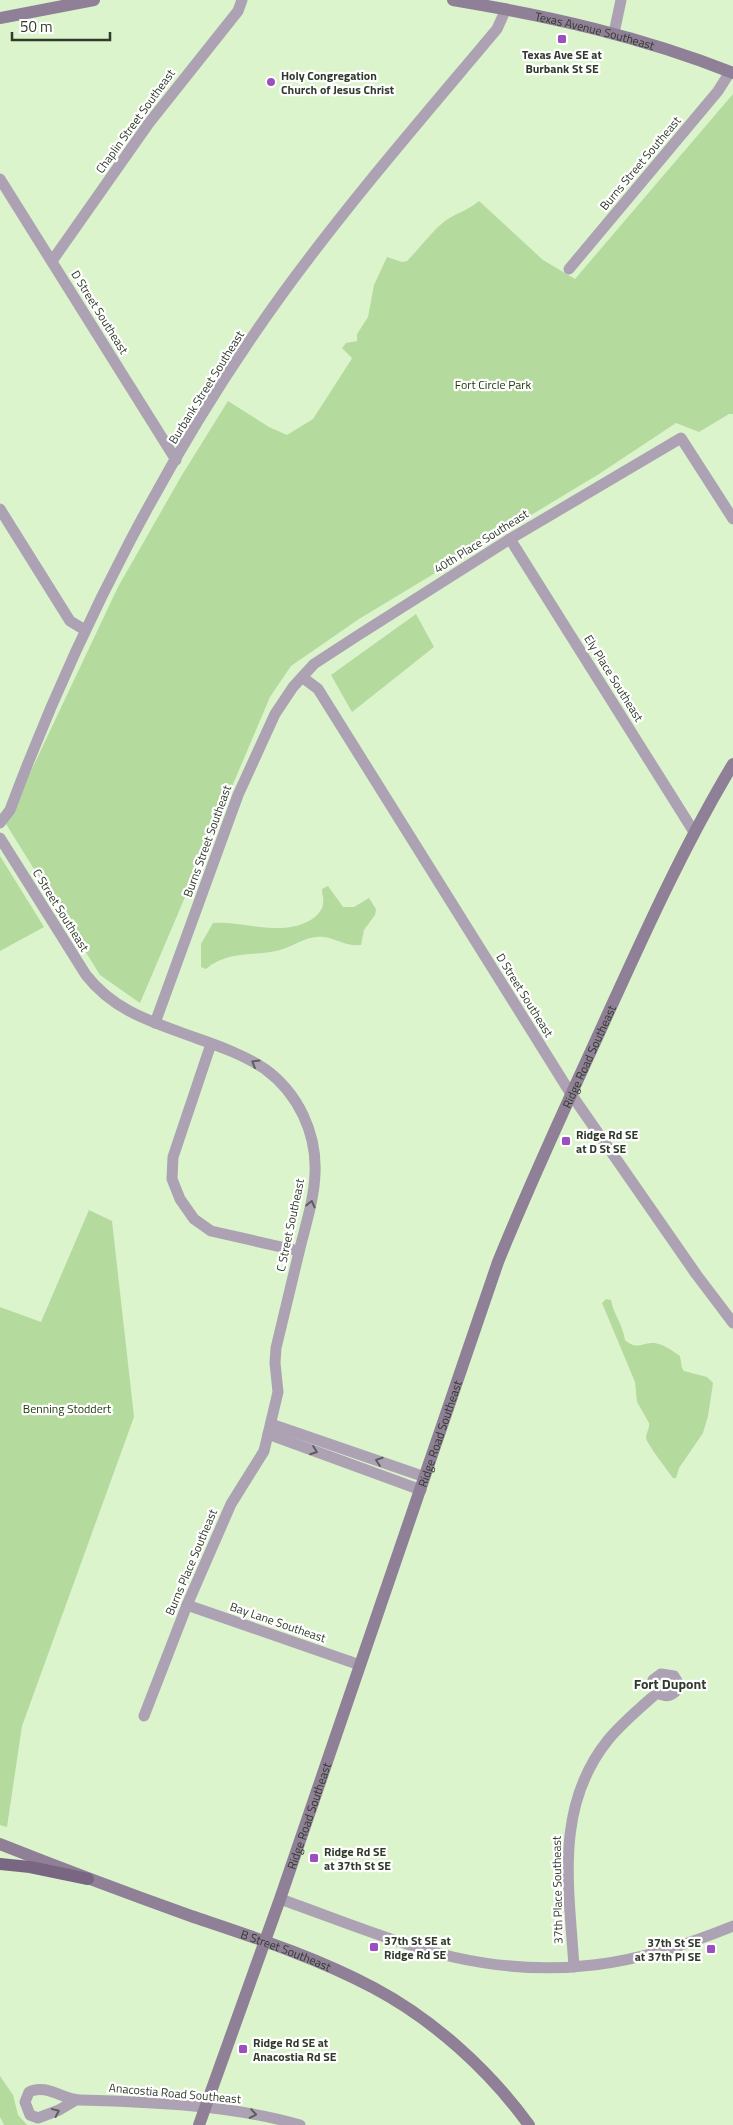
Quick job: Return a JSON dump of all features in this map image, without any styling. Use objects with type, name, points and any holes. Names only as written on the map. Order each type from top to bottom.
[{"type":"main road","points":[[0,18],[94,0]]},
{"type":"main road","name":"Texas Avenue Southeast","points":[[453,0],[506,9],[614,33],[731,73]]},
{"type":"main road","name":"Ridge Road Southeast","points":[[199,2125],[280,1899],[498,1262],[536,1170],[651,920],[694,832],[733,764]]},
{"type":"main road","name":"B Street Southeast","points":[[0,1844],[88,1879],[329,1966],[376,1989],[408,2008],[450,2041],[501,2090],[529,2125]]},
{"type":"main road","points":[[0,1864],[30,1867],[88,1879]]},
{"type":"street","name":"Chaplin Street Southeast","points":[[52,261],[149,123],[238,11],[242,0]]},
{"type":"street","points":[[614,33],[621,0]]},
{"type":"street","name":"Burbank Street Southeast","points":[[0,823],[10,810],[57,692],[85,630],[146,513],[228,375],[288,287],[359,193],[497,29],[506,9]]},
{"type":"street","name":"Burns Street Southeast","points":[[568,269],[718,91],[731,73]]},
{"type":"street","name":"D Street Southeast","points":[[0,178],[176,460]]},
{"type":"street","name":"40th Place Southeast","points":[[302,677],[321,659],[510,539],[681,438],[733,519]]},
{"type":"street","points":[[0,509],[70,621],[85,630]]},
{"type":"street","name":"Ely Place Southeast","points":[[510,539],[694,832]]},
{"type":"street","name":"D Street Southeast","points":[[302,677],[318,689],[571,1094],[696,1274],[733,1323]]},
{"type":"street","name":"Burns Street Southeast","points":[[155,1023],[238,795],[275,714],[285,697],[302,677]]},
{"type":"street","name":"C Street Southeast","points":[[0,838],[94,986],[110,1001],[155,1023],[252,1061],[277,1080],[294,1099],[308,1126],[314,1155],[315,1174],[313,1192],[275,1356],[278,1392],[270,1429]]},
{"type":"street","points":[[212,1044],[173,1157],[172,1179],[180,1199],[194,1219],[211,1231],[300,1251]]},
{"type":"street","points":[[270,1429],[425,1477]]},
{"type":"street","points":[[270,1429],[421,1490]]},
{"type":"street","name":"Burns Place Southeast","points":[[144,1716],[187,1605],[231,1504],[264,1451],[270,1429]]},
{"type":"street","name":"Bay Lane Southeast","points":[[187,1605],[360,1665]]},
{"type":"street","name":"37th Place Southeast","points":[[574,1966],[568,1845],[576,1802],[590,1769],[608,1741],[623,1724],[657,1693]]},
{"type":"street","points":[[280,1899],[414,1946],[453,1957],[527,1967],[612,1963],[644,1957],[688,1944],[733,1926]]},
{"type":"street","name":"Anacostia Road Southeast","points":[[76,2100],[205,2108],[257,2115],[300,2125]]},
{"type":"green space","name":"Fort Circle Park","points":[[733,94],[733,414],[729,414],[699,432],[676,423],[599,474],[359,619],[291,666],[270,697],[140,1003],[100,975],[6,824],[118,587],[182,475],[228,401],[269,427],[287,435],[313,419],[352,358],[342,348],[346,343],[357,341],[357,334],[368,317],[374,285],[387,257],[402,262],[407,261],[445,221],[479,201],[543,260],[575,279]]},
{"type":"green space","points":[[416,614],[434,647],[352,712],[331,675]]},
{"type":"green space","points":[[0,856],[44,927],[0,951]]},
{"type":"green space","points":[[328,886],[343,907],[354,907],[369,898],[376,909],[375,915],[364,930],[361,945],[352,945],[329,938],[317,937],[282,949],[222,959],[206,969],[201,967],[201,944],[213,923],[279,928],[304,923],[315,917],[321,910],[323,906],[322,889]]},
{"type":"green space","name":"Benning Stoddert","points":[[89,1210],[112,1221],[134,1417],[22,1726],[7,1827],[0,1825],[0,1307],[41,1322]]},
{"type":"green space","points":[[606,1299],[611,1300],[625,1340],[636,1346],[655,1343],[665,1346],[680,1356],[684,1371],[707,1377],[713,1383],[708,1416],[703,1433],[679,1468],[676,1478],[673,1478],[647,1441],[649,1423],[637,1402],[635,1382],[602,1303]]},
{"type":"green space","points":[[0,2076],[13,2095],[18,2115],[27,2125],[4,2125],[0,2117]]},
{"type":"place","name":"Texas Ave SE at Burbank St SE","points":[[562,39]]},
{"type":"place","name":"Holy Congregation Church of Jesus Christ","points":[[271,82]]},
{"type":"place","name":"Ridge Rd SE at D St SE","points":[[566,1141]]},
{"type":"place","name":"Ridge Rd SE at 37th St SE","points":[[314,1858]]},
{"type":"place","name":"37th St SE at Ridge Rd SE","points":[[374,1947]]},
{"type":"place","name":"37th St SE at 37th Pl SE","points":[[711,1949]]},
{"type":"place","name":"Ridge Rd SE at Anacostia Rd SE","points":[[243,2049]]},
{"type":"district","name":"Fort Dupont","points":[[670,1683]]}]
